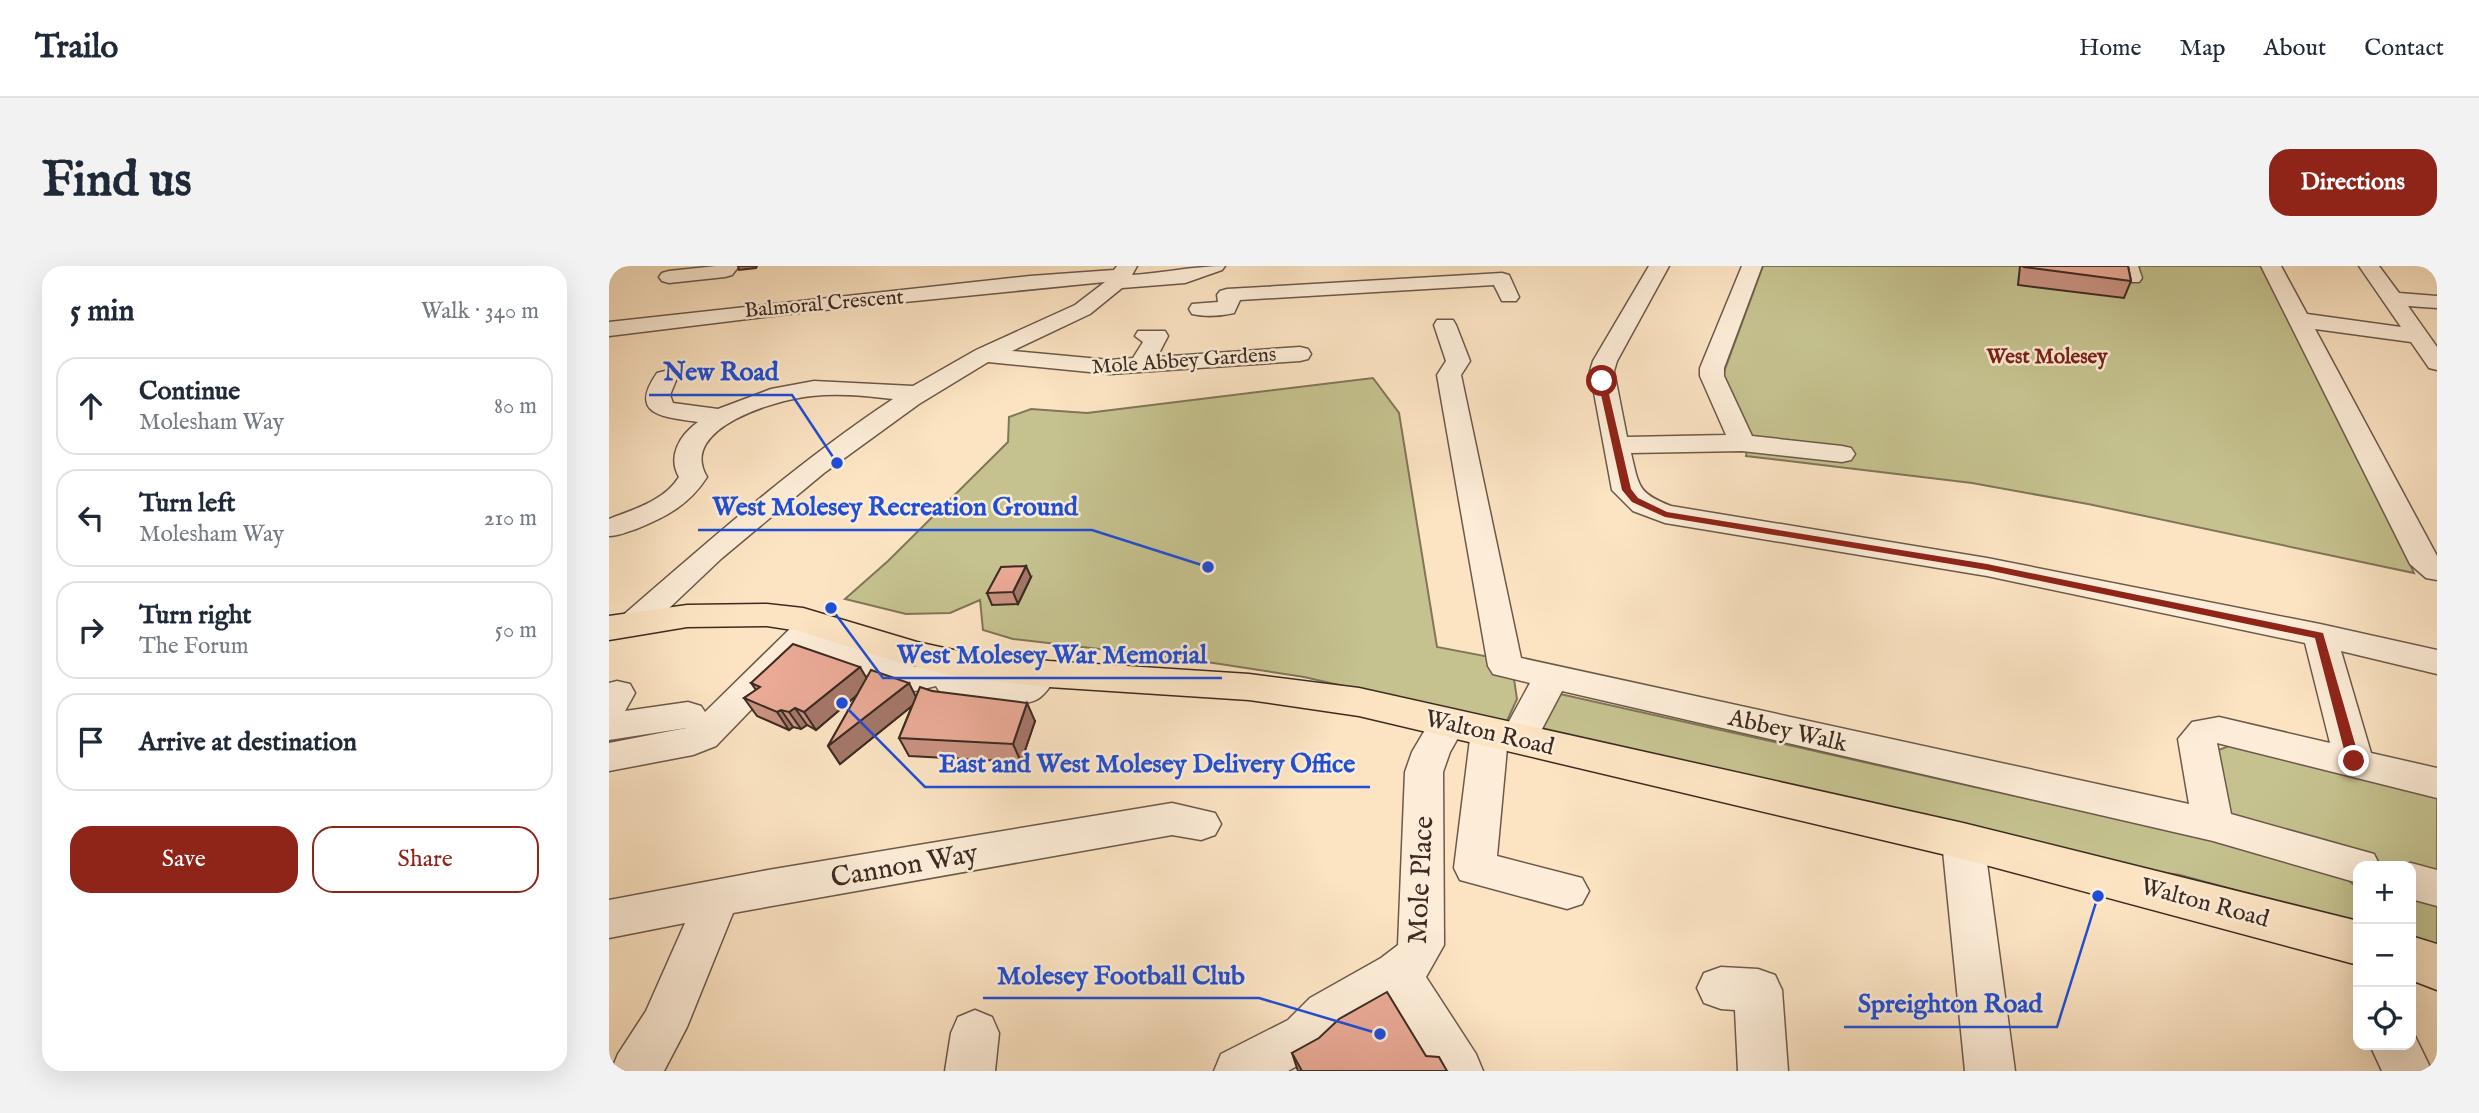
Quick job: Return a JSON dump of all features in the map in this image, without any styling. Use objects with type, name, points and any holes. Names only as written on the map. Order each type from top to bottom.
[{"type":"main road","name":"Walton Road","points":[[647,614],[749,614],[788,617],[806,632],[957,664],[1040,674],[1301,693],[1359,702],[1963,841],[2353,949]]},
{"type":"main road","points":[[2416,960],[2437,967]]},
{"type":"street","points":[[669,277],[725,271],[729,266]]},
{"type":"street","points":[[940,292],[946,266]]},
{"type":"street","name":"Balmoral Crescent","points":[[609,329],[752,309],[940,292],[1075,276],[1123,274],[1185,277],[1215,266]]},
{"type":"street","points":[[1347,312],[1351,288],[1349,266]]},
{"type":"street","points":[[1659,266],[1605,361],[1602,371],[1626,490],[1635,500],[1665,514],[1987,567],[2437,662]]},
{"type":"street","points":[[1742,443],[1712,376],[1712,368],[1752,266]]},
{"type":"street","points":[[2271,266],[2426,564],[2437,571]]},
{"type":"street","points":[[2369,266],[2437,363]]},
{"type":"street","points":[[647,614],[721,543],[853,440],[917,394],[984,355],[1094,303],[1123,274]]},
{"type":"street","points":[[1200,309],[1226,307],[1229,295],[1273,289],[1351,288],[1439,278],[1506,288]]},
{"type":"street","points":[[2391,299],[2437,302]]},
{"type":"street","points":[[2300,320],[2417,336]]},
{"type":"street","name":"Abbey Walk","points":[[1445,325],[1458,361],[1449,375],[1505,666],[2213,825],[2353,864]]},
{"type":"street","points":[[1141,366],[1157,336],[1146,336]]},
{"type":"street","name":"Mole Abbey Gardens","points":[[984,355],[1084,367],[1141,366],[1300,354]]},
{"type":"street","points":[[671,379],[657,395],[658,404],[666,410],[721,417]]},
{"type":"street","points":[[612,528],[665,512],[688,488],[693,477],[686,463],[690,443],[721,417],[773,395],[812,388],[855,388],[917,394]]},
{"type":"street","points":[[1616,445],[1742,443],[1842,454]]},
{"type":"street","points":[[609,757],[693,741],[703,736],[806,632]]},
{"type":"street","points":[[2319,635],[2354,761]]},
{"type":"street","points":[[1551,677],[1505,735],[1475,868],[1567,891]]},
{"type":"street","points":[[612,709],[688,715]]},
{"type":"street","name":"Mole Place","points":[[1239,1071],[1305,1036],[1327,1014],[1397,973],[1413,959],[1421,945],[1424,772],[1448,722]]},
{"type":"street","points":[[2213,825],[2197,739],[2205,731],[2219,730],[2437,783]]},
{"type":"street","name":"Cannon Way","points":[[609,919],[768,888],[1172,819],[1201,824]]},
{"type":"street","points":[[1963,841],[1990,1071]]},
{"type":"street","points":[[2416,882],[2437,888]]},
{"type":"street","points":[[636,1071],[663,1027],[717,899]]},
{"type":"street","points":[[1397,973],[1458,1071]]},
{"type":"street","points":[[1721,988],[1758,990],[1763,1071]]},
{"type":"street","points":[[2397,1050],[2407,1071]]},
{"type":"shaded area","points":[[1763,266],[2267,266],[2348,424],[2414,573],[2088,504],[1972,483],[1746,456],[1747,446],[1721,380]]},
{"type":"shaded area","points":[[1373,378],[1399,413],[1437,647],[1490,657],[1492,673],[1514,679],[1517,699],[1506,723],[1304,677],[1194,660],[1013,639],[983,630],[980,600],[950,613],[906,614],[845,599],[888,561],[1008,442],[1009,417],[1031,409],[1087,413]]},
{"type":"shaded area","points":[[1560,694],[2225,843],[2345,877],[2353,884],[2353,922],[2180,875],[2132,868],[1542,730],[1539,724]]},
{"type":"shaded area","points":[[2234,744],[2437,792],[2437,878],[2416,872],[2416,861],[2377,861],[2237,823],[2223,813],[2211,753]]},
{"type":"shaded area","points":[[2416,897],[2437,903],[2437,946],[2416,939]]},
{"type":"building","points":[[2128,266],[2131,281],[2024,267]]},
{"type":"building","points":[[1026,566],[1013,592],[987,593],[1001,567]]},
{"type":"building","points":[[793,644],[860,667],[804,712],[795,708],[789,712],[777,712],[744,698],[760,687],[751,683]]},
{"type":"building","points":[[871,670],[909,683],[828,746]]},
{"type":"building","points":[[920,687],[932,691],[1027,703],[1013,744],[899,738]]},
{"type":"building","points":[[1387,992],[1426,1056],[1439,1057],[1447,1071],[1302,1071],[1292,1053],[1319,1038],[1339,1019]]},
{"type":"place","name":"New Road","points":[[837,463]]},
{"type":"place","name":"West Molesey Recreation Ground","points":[[1208,567]]},
{"type":"place","name":"West Molesey War Memorial","points":[[831,608]]},
{"type":"place","name":"East and West Molesey Delivery Office","points":[[842,703]]},
{"type":"place","name":"Spreighton Road","points":[[2098,896]]},
{"type":"place","name":"Molesey Football Club","points":[[1380,1034]]},
{"type":"district","name":"West Molesey","points":[[2047,356]]},
{"type":"route","points":[[1602,381],[1626,490],[1635,500],[1650,509],[1665,514],[1987,567],[2319,635],[2354,761]]}]
